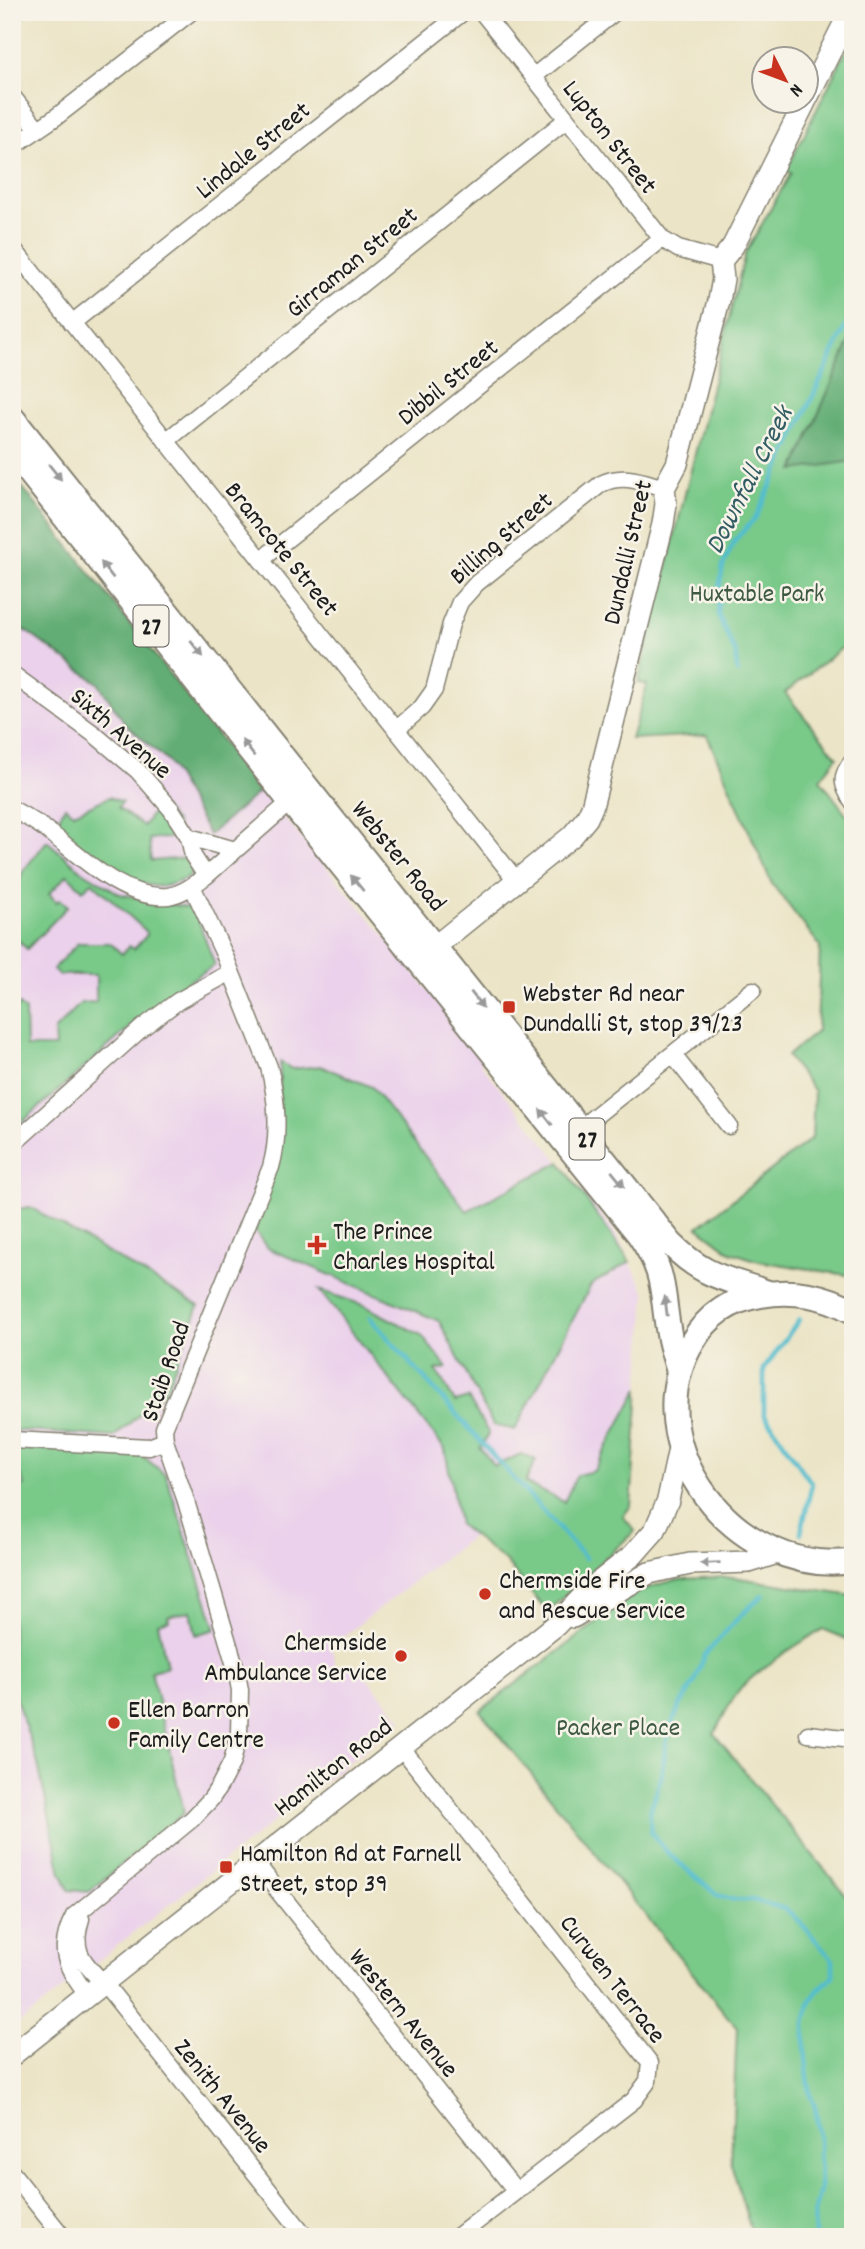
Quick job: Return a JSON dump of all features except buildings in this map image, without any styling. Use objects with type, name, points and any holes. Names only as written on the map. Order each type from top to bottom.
[{"type":"main road","points":[[820,71],[850,12]]},
{"type":"main road","points":[[721,261],[733,246],[798,116]]},
{"type":"main road","name":"Dundalli Street","points":[[427,953],[572,836],[587,818],[592,807],[663,524],[666,504],[664,488],[677,464],[723,282],[721,261]]},
{"type":"main road","name":"Webster Road","points":[[12,418],[299,794]]},
{"type":"main road","name":"Webster Road","points":[[12,450],[299,794],[427,953],[579,1129],[680,1253],[715,1276],[768,1293]]},
{"type":"main road","name":"Webster Road","points":[[427,953],[648,1248],[662,1280],[669,1335],[679,1372]]},
{"type":"main road","points":[[679,1372],[688,1348],[712,1317],[732,1303],[768,1293]]},
{"type":"main road","name":"27","points":[[768,1293],[806,1294],[850,1307]]},
{"type":"main road","name":"27","points":[[679,1372],[675,1421],[680,1444],[695,1478],[715,1507],[739,1531],[777,1553],[816,1563],[852,1562]]},
{"type":"main road","name":"Hamilton Road","points":[[12,2055],[556,1625],[589,1590],[633,1555],[655,1530],[668,1500],[680,1444]]},
{"type":"main road","name":"Hamilton Road","points":[[556,1625],[600,1603],[649,1573],[690,1564],[749,1562],[777,1553]]},
{"type":"street","points":[[12,147],[191,12]]},
{"type":"street","name":"Lindale Street","points":[[72,323],[463,12]]},
{"type":"street","name":"Lupton Street","points":[[482,12],[662,239],[678,249],[721,261]]},
{"type":"street","points":[[534,77],[615,12]]},
{"type":"street","points":[[12,96],[38,129]]},
{"type":"street","name":"Girraman Street","points":[[166,441],[566,120]]},
{"type":"street","name":"Dibbil Street","points":[[261,560],[662,239]]},
{"type":"street","name":"Bramcote Street","points":[[12,247],[516,880]]},
{"type":"street","name":"Billing Street","points":[[396,730],[422,707],[434,690],[450,624],[460,602],[477,583],[601,484],[624,478],[664,488]]},
{"type":"street","name":"Sixth Avenue","points":[[12,674],[94,734],[138,771],[171,809],[189,837],[192,856],[206,876]]},
{"type":"street","points":[[853,761],[842,780],[853,802]]},
{"type":"street","points":[[12,809],[50,833],[88,866],[153,896],[171,895],[192,886],[299,794]]},
{"type":"street","points":[[189,837],[235,850]]},
{"type":"street","name":"Staib Road","points":[[96,1989],[68,1969],[64,1947],[74,1916],[192,1819],[211,1799],[232,1762],[239,1733],[240,1690],[236,1669],[163,1428],[271,1167],[275,1152],[274,1085],[231,972],[192,886]]},
{"type":"street","points":[[12,1145],[142,1028],[178,1001],[231,972]]},
{"type":"street","points":[[579,1129],[753,990]]},
{"type":"street","points":[[673,1055],[729,1126]]},
{"type":"street","points":[[12,1440],[149,1447],[166,1441]]},
{"type":"street","points":[[807,1734],[853,1739]]},
{"type":"street","name":"Curwen Terrace","points":[[401,1747],[650,2063],[648,2081],[634,2100],[457,2237]]},
{"type":"street","name":"Western Avenue","points":[[255,1862],[516,2191]]},
{"type":"street","name":"Zenith Avenue","points":[[96,1989],[306,2237]]},
{"type":"street","points":[[12,2173],[63,2237]]},
{"type":"shaded area","name":"The Prince Charles Hospital","points":[[12,474],[261,790],[383,934],[485,1062],[479,1062],[613,1229],[646,1293],[631,1506],[623,1516],[635,1531],[561,1593],[498,1516],[331,1646],[336,1667],[358,1667],[402,1720],[12,2029]]},
{"type":"green space","name":"Huxtable Park","points":[[853,37],[853,639],[785,693],[837,757],[820,779],[853,823],[853,1276],[759,1261],[731,1252],[698,1227],[812,1138],[814,1091],[787,1056],[817,1031],[820,946],[772,884],[707,735],[631,739],[647,685],[638,682],[745,254],[791,173],[786,171],[814,116],[820,116],[820,103]]},
{"type":"green space","points":[[853,334],[853,461],[794,470]]},
{"type":"green space","points":[[12,474],[261,790],[209,835],[168,762],[125,723],[98,683],[12,621]]},
{"type":"green space","points":[[109,797],[122,802],[118,808],[143,826],[159,804],[176,823],[177,835],[149,839],[151,861],[186,858],[192,863],[190,877],[164,886],[152,886],[138,881],[106,865],[53,828],[65,806],[74,813]]},
{"type":"green space","points":[[47,841],[81,870],[120,894],[194,909],[215,965],[168,994],[12,1131],[12,1013],[19,1005],[25,1011],[26,1047],[55,1047],[54,1031],[81,1003],[96,1002],[96,975],[59,975],[53,969],[78,943],[110,943],[122,954],[129,946],[134,949],[147,935],[145,930],[92,882],[83,890],[67,875],[49,894],[57,902],[60,899],[68,906],[27,949],[12,934],[12,901],[23,871]]},
{"type":"green space","points":[[280,1062],[292,1069],[321,1066],[372,1087],[467,1211],[560,1162],[630,1262],[591,1285],[515,1430],[493,1425],[439,1321],[267,1248],[255,1231],[279,1152]]},
{"type":"green space","points":[[30,1207],[199,1306],[165,1392],[114,1437],[12,1430],[12,1210]]},
{"type":"green space","points":[[319,1290],[363,1305],[421,1335],[447,1368],[436,1370],[455,1402],[468,1398],[489,1434],[480,1448],[494,1466],[521,1454],[536,1460],[525,1483],[564,1502],[577,1475],[594,1471],[639,1388],[631,1506],[623,1516],[635,1531],[547,1612],[505,1561],[459,1525],[445,1449]]},
{"type":"green space","points":[[12,1448],[139,1453],[166,1475],[216,1629],[196,1635],[191,1611],[168,1616],[169,1620],[158,1623],[167,1667],[151,1671],[184,1813],[89,1892],[69,1890],[61,1873],[38,1764],[12,1687],[12,1491],[24,1486],[21,1475],[12,1475]]},
{"type":"green space","name":"Packer Place","points":[[733,1577],[853,1596],[853,1642],[823,1629],[793,1648],[746,1683],[732,1701],[714,1734],[853,1904],[853,2237],[753,2237],[731,2164],[737,2028],[480,1711],[628,1598],[667,1582],[691,1578]]},
{"type":"waterway","name":"Downfall Creek","points":[[737,672],[736,654],[718,615],[723,566],[735,540],[756,517],[853,311]]},
{"type":"waterway","points":[[370,1318],[585,1558]]},
{"type":"waterway","name":"Downfall Creek","points":[[799,1320],[764,1369],[764,1414],[812,1484],[801,1533]]},
{"type":"waterway","name":"Downfall Creek","points":[[763,1595],[705,1655],[695,1681],[679,1707],[667,1738],[661,1778],[650,1812],[651,1833],[669,1854],[717,1895],[735,1900],[753,1900],[786,1909],[833,1960],[833,1976],[811,2000],[805,2022],[810,2095],[819,2133],[820,2190],[814,2212],[815,2237]]},
{"type":"place","name":"Webster Rd near Dundalli St, stop 39/23","points":[[509,1007]]},
{"type":"place","name":"The Prince Charles Hospital","points":[[317,1245]]},
{"type":"place","name":"Chermside Fire and Rescue Service","points":[[485,1594]]},
{"type":"place","name":"Chermside Ambulance Service","points":[[401,1656]]},
{"type":"place","name":"Ellen Barron Family Centre","points":[[114,1723]]},
{"type":"place","name":"Hamilton Rd at Farnell Street, stop 39","points":[[226,1867]]}]
